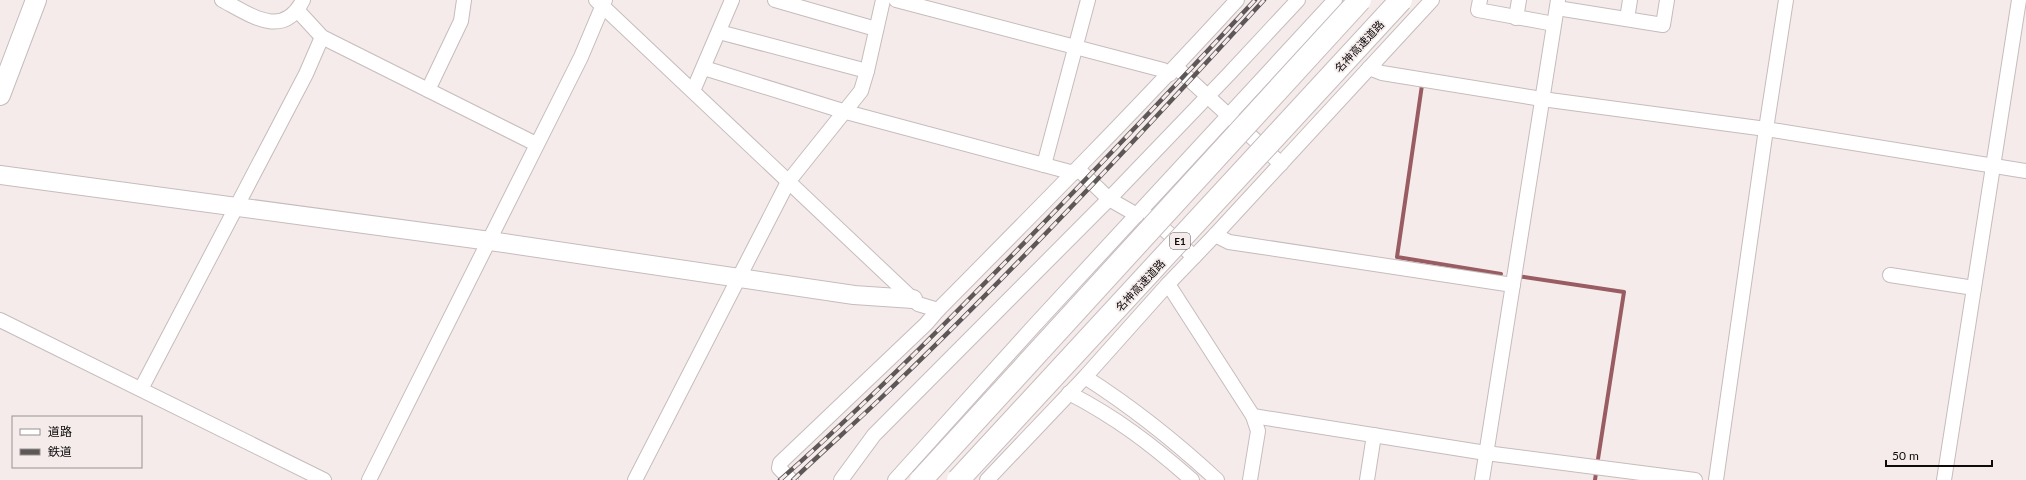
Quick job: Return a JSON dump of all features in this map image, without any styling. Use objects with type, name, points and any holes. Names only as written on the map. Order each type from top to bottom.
[{"type":"highway","points":[[921,480],[1360,0]]},
{"type":"highway","name":"名神高速道路","points":[[958,480],[1402,0]]},
{"type":"main road","points":[[0,95],[36,0]]},
{"type":"street","points":[[222,0],[258,18],[274,22],[284,21],[301,6],[322,37],[536,144]]},
{"type":"street","points":[[428,90],[461,21],[464,0]]},
{"type":"street","points":[[693,91],[732,0]]},
{"type":"street","points":[[775,0],[876,29]]},
{"type":"street","points":[[635,480],[788,182],[846,112],[860,91],[867,71],[884,0]]},
{"type":"street","points":[[896,0],[1075,48],[1163,70],[1173,71],[1208,97],[1281,164]]},
{"type":"street","points":[[1044,165],[1088,0]]},
{"type":"street","points":[[791,480],[779,468],[780,463],[926,324],[1173,71],[1237,0]]},
{"type":"street","points":[[841,480],[874,435],[1109,199],[1208,97],[1298,0]]},
{"type":"street","points":[[895,480],[1335,0]]},
{"type":"street","points":[[987,480],[1432,0]]},
{"type":"street","points":[[1480,0],[1478,10],[1554,24]]},
{"type":"street","points":[[1516,18],[1519,0]]},
{"type":"street","points":[[1627,19],[1630,0]]},
{"type":"street","points":[[1482,480],[1557,4],[1590,6],[1627,19],[1663,24],[1667,0]]},
{"type":"street","points":[[1716,480],[1786,0]]},
{"type":"street","points":[[1944,480],[2019,0]]},
{"type":"street","points":[[369,480],[490,242],[536,144],[581,57],[601,2],[913,300],[918,304],[938,310]]},
{"type":"street","points":[[719,32],[867,71]]},
{"type":"street","points":[[141,389],[306,74],[322,37]]},
{"type":"street","points":[[704,68],[846,112],[1044,165],[1076,171],[1109,199],[1140,212],[1194,257]]},
{"type":"street","points":[[1369,68],[1382,73],[1542,99],[1766,129],[2026,171]]},
{"type":"street","points":[[0,175],[490,242],[854,295],[913,300]]},
{"type":"street","points":[[1215,235],[1229,242],[1513,284]]},
{"type":"street","points":[[1890,275],[1974,288]]},
{"type":"street","points":[[1168,284],[1253,416],[1258,430],[1250,480]]},
{"type":"street","points":[[0,320],[324,480]]},
{"type":"street","points":[[1084,377],[1120,400],[1190,455],[1217,480]]},
{"type":"street","points":[[1069,393],[1105,412],[1142,437],[1178,475],[1192,480]]},
{"type":"street","points":[[1253,416],[1486,453],[1695,480]]},
{"type":"street","points":[[1368,480],[1374,435]]},
{"type":"street","points":[[1178,475],[1190,455]]},
{"type":"waterway","points":[[1422,85],[1397,257],[1501,274]]},
{"type":"waterway","points":[[1517,276],[1624,292],[1598,459]]},
{"type":"waterway","points":[[1595,480],[1596,473]]},
{"type":"railway","points":[[780,480],[903,365],[1010,258],[1255,0]]},
{"type":"railway","points":[[793,480],[932,349],[1029,251],[1264,0]]}]
